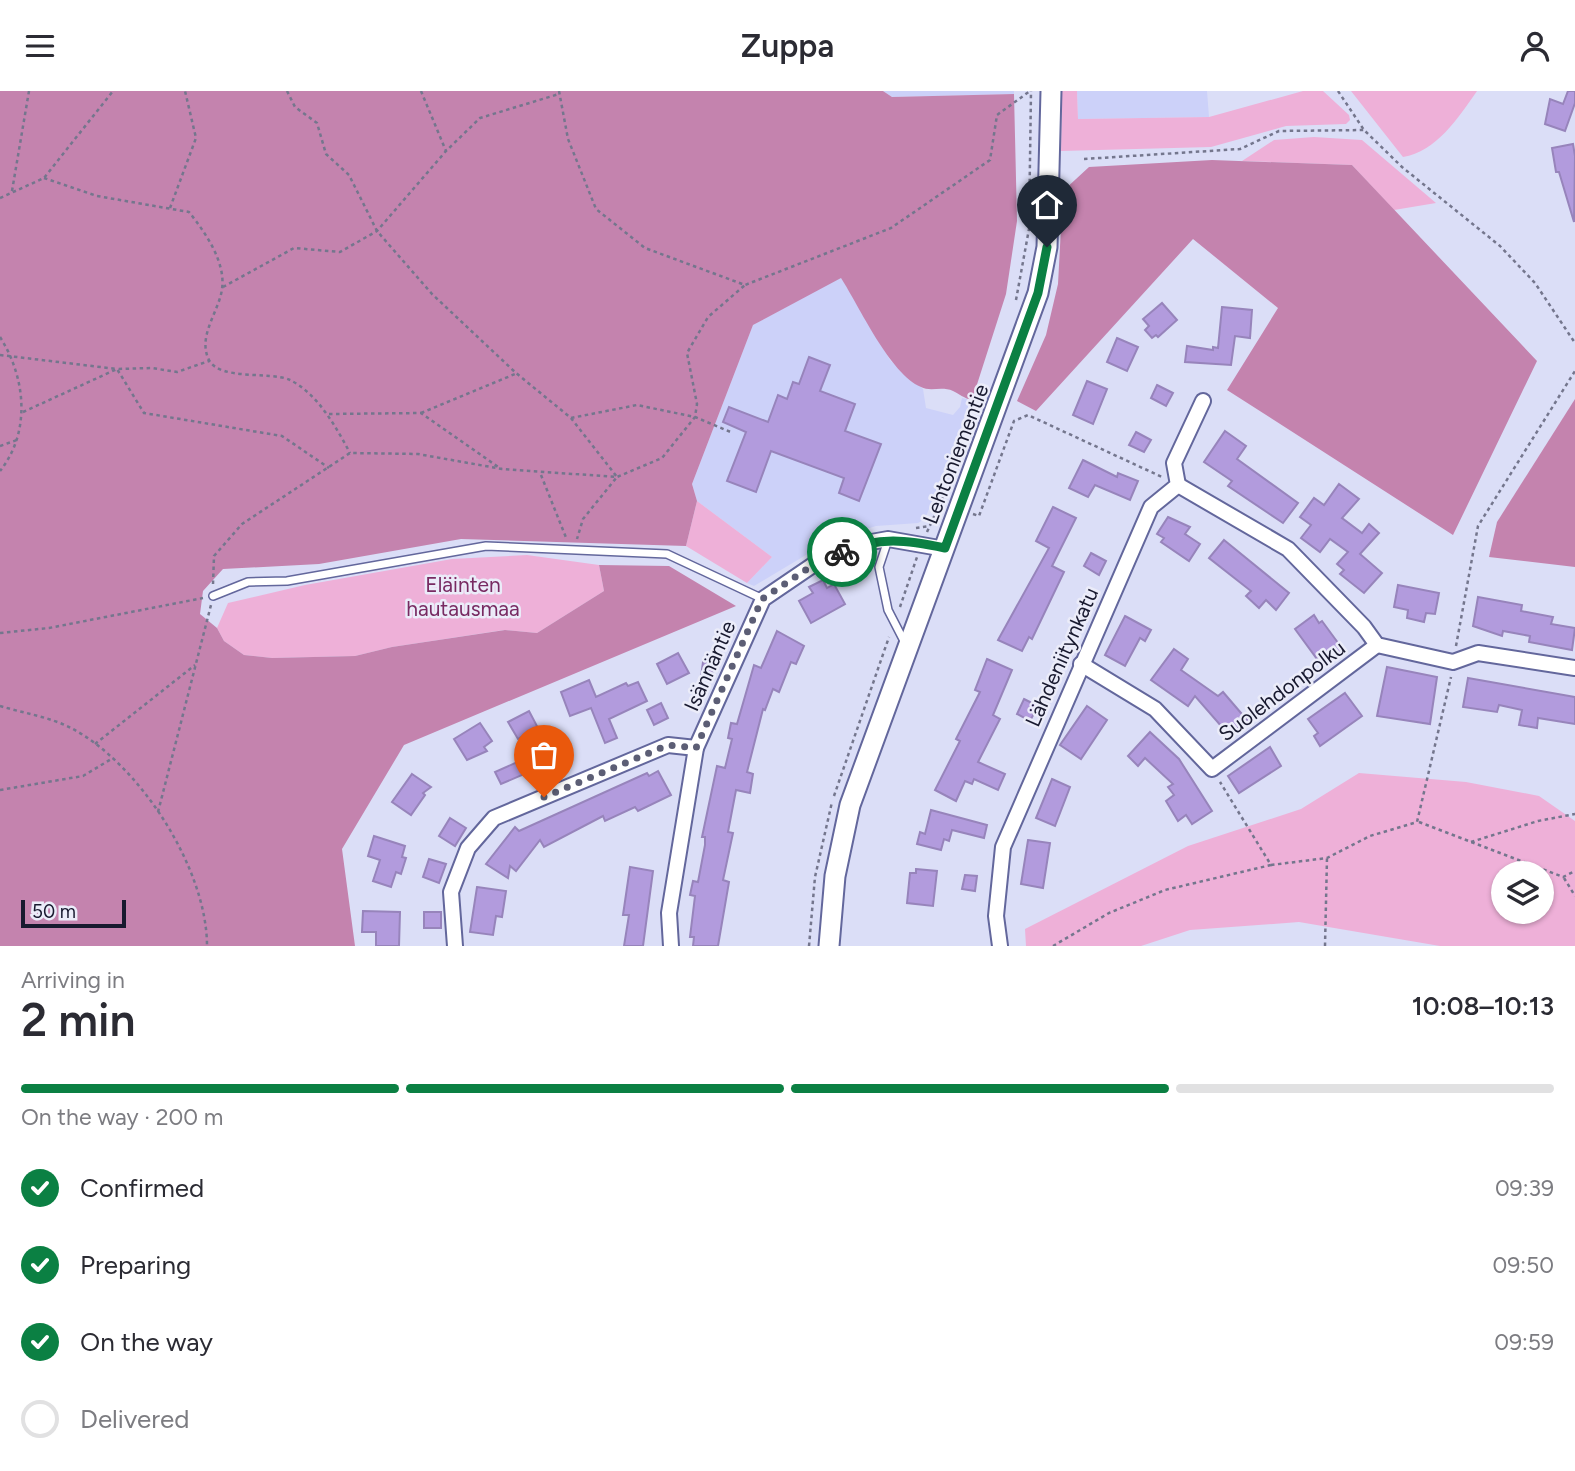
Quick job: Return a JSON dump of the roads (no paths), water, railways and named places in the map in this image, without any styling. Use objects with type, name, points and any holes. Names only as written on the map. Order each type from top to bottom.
[{"type":"main road","name":"Lehtoniementie","points":[[829,946],[835,876],[850,805],[1038,293],[1047,247],[1051,91]]},
{"type":"street","points":[[1203,401],[1174,463],[1178,485],[1288,549],[1364,627],[1377,645],[1453,662],[1478,653],[1575,668]]},
{"type":"street","name":"Lähdeniitynkatu","points":[[1000,946],[996,916],[1003,847],[1152,507],[1178,485]]},
{"type":"street","points":[[762,599],[813,565],[860,544],[888,539],[945,548]]},
{"type":"street","name":"Isännäntie","points":[[671,946],[669,913],[696,748],[762,599]]},
{"type":"street","name":"Suolehdonpolku","points":[[1081,664],[1155,709],[1212,769],[1377,645]]},
{"type":"street","points":[[455,946],[451,892],[468,848],[494,818],[668,745],[696,748]]},
{"type":"lane","points":[[888,539],[879,567],[894,624],[907,646]]},
{"type":"lane","points":[[213,596],[248,582],[288,581],[486,546],[667,555],[762,599]]},
{"type":"park label","name":"Eläinten hautausmaa","points":[[463,597]]}]
